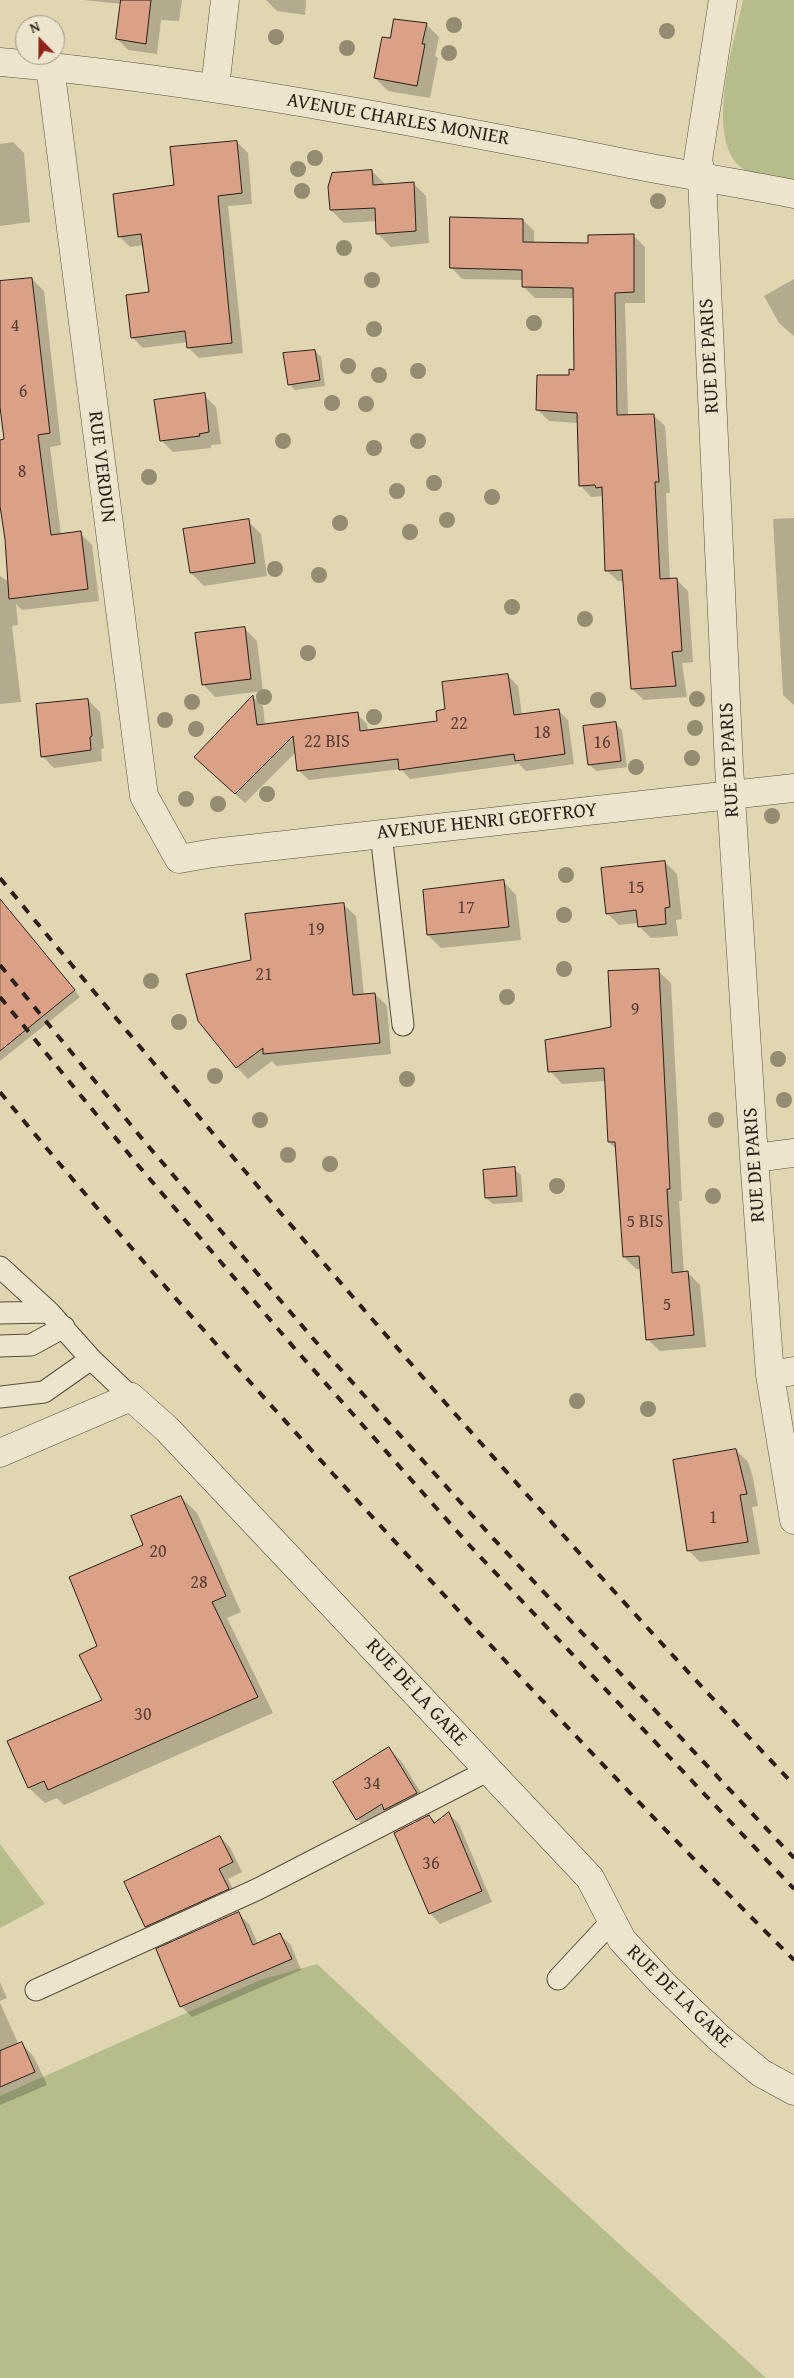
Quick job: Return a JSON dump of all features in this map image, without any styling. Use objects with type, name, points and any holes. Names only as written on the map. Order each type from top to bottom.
[{"type":"street","points":[[215,88],[225,0]]},
{"type":"street","name":"RUE DE PARIS","points":[[722,0],[698,160],[702,178],[732,795],[754,1158],[782,1373],[794,1520]]},
{"type":"street","name":"AVENUE CHARLES MONIER","points":[[0,62],[50,66],[215,88],[378,115],[794,194]]},
{"type":"street","name":"RUE VERDUN","points":[[50,66],[144,796],[180,859]]},
{"type":"street","name":"AVENUE HENRI GEOFFROY","points":[[180,859],[213,853],[794,788]]},
{"type":"street","points":[[754,1158],[794,1153]]},
{"type":"street","points":[[0,1453],[131,1396]]},
{"type":"street","name":"RUE DE LA GARE","points":[[131,1396],[167,1429],[590,1878],[611,1922],[622,1940],[719,2038],[761,2073],[794,2091]]},
{"type":"lane","points":[[381,834],[403,1025]]},
{"type":"lane","points":[[0,1267],[49,1312],[91,1359],[131,1396]]},
{"type":"lane","points":[[0,1313],[49,1312]]},
{"type":"lane","points":[[0,1346],[31,1345],[64,1328]]},
{"type":"lane","points":[[0,1397],[44,1392],[91,1359]]},
{"type":"lane","points":[[36,1990],[258,1889],[489,1770]]},
{"type":"lane","points":[[558,1979],[611,1922]]},
{"type":"green space","points":[[743,0],[794,0],[794,183],[763,178],[746,171],[733,158],[725,139],[723,116],[725,91]]},
{"type":"green space","points":[[0,1844],[45,1904],[0,1928]]},
{"type":"green space","points":[[317,1964],[524,2157],[766,2378],[0,2378],[0,2096],[260,1980]]},
{"type":"building","points":[[121,0],[151,0],[146,44],[116,39]]},
{"type":"building","points":[[394,19],[427,23],[422,44],[425,44],[417,86],[374,78],[382,37],[390,38]]},
{"type":"building","points":[[237,141],[242,193],[218,196],[232,343],[187,348],[185,331],[131,338],[126,295],[149,292],[141,234],[118,237],[113,194],[174,185],[170,147]]},
{"type":"building","points":[[372,170],[373,185],[414,182],[416,231],[376,234],[375,208],[330,210],[328,187],[332,173]]},
{"type":"building","points":[[450,217],[523,219],[523,242],[588,243],[588,235],[634,234],[634,292],[615,293],[617,415],[654,414],[659,482],[655,482],[660,579],[677,578],[682,651],[672,652],[676,686],[631,689],[622,570],[605,571],[602,487],[596,488],[595,485],[579,486],[577,413],[536,410],[537,375],[569,375],[569,369],[574,370],[573,288],[522,287],[522,270],[450,268]]},
{"type":"building","points":[[32,278],[50,433],[38,435],[51,535],[81,531],[88,589],[9,599],[5,539],[0,506],[0,440],[4,439],[0,407],[0,281]]},
{"type":"building","points":[[315,350],[320,380],[288,385],[283,353]]},
{"type":"building","points":[[205,393],[209,432],[199,434],[200,436],[160,441],[154,400]]},
{"type":"building","points":[[249,519],[255,563],[190,573],[183,529]]},
{"type":"building","points":[[245,627],[251,679],[202,685],[195,633]]},
{"type":"building","points":[[508,674],[514,715],[559,709],[565,754],[515,761],[514,754],[399,770],[398,759],[297,771],[293,736],[235,794],[194,757],[253,695],[257,725],[358,712],[360,731],[437,721],[436,711],[445,709],[442,682]]},
{"type":"building","points":[[88,699],[92,736],[90,737],[91,750],[41,757],[36,704]]},
{"type":"building","points":[[616,722],[621,761],[588,765],[583,726]]},
{"type":"building","points":[[665,861],[670,907],[665,908],[666,924],[638,927],[636,910],[606,914],[601,868]]},
{"type":"building","points":[[504,880],[509,927],[427,935],[423,890]]},
{"type":"building","points":[[0,899],[75,990],[0,1051]]},
{"type":"building","points":[[344,903],[353,995],[375,993],[380,1043],[263,1054],[263,1048],[236,1068],[198,1021],[186,974],[251,960],[245,914]]},
{"type":"building","points":[[659,969],[670,1189],[667,1189],[672,1273],[688,1271],[694,1335],[646,1340],[639,1256],[623,1257],[615,1142],[608,1142],[604,1068],[548,1072],[545,1040],[611,1027],[608,971]]},
{"type":"building","points":[[515,1167],[517,1196],[485,1198],[483,1170]]},
{"type":"building","points":[[736,1449],[747,1494],[740,1495],[748,1542],[687,1551],[673,1460]]},
{"type":"building","points":[[181,1496],[226,1596],[212,1602],[258,1697],[48,1790],[44,1781],[28,1788],[7,1741],[102,1700],[79,1655],[97,1646],[69,1577],[143,1545],[131,1516]]},
{"type":"building","points":[[389,1747],[417,1793],[384,1810],[382,1804],[356,1820],[333,1782]]},
{"type":"building","points":[[449,1812],[482,1891],[429,1914],[394,1833],[429,1815],[434,1823]]},
{"type":"building","points":[[220,1836],[233,1862],[219,1869],[229,1889],[145,1927],[124,1882]]},
{"type":"building","points":[[239,1912],[253,1945],[280,1933],[292,1959],[180,2007],[156,1949]]},
{"type":"building","points":[[22,2042],[35,2072],[0,2087],[0,2051]]},
{"type":"railway","points":[[0,878],[193,1110],[389,1339],[589,1564],[794,1785]]},
{"type":"railway","points":[[0,965],[144,1141],[316,1342],[490,1535],[794,1858]]},
{"type":"railway","points":[[0,997],[137,1164],[296,1350],[471,1547],[794,1889]]},
{"type":"railway","points":[[0,1092],[180,1303],[366,1510],[577,1738],[794,1960]]}]
